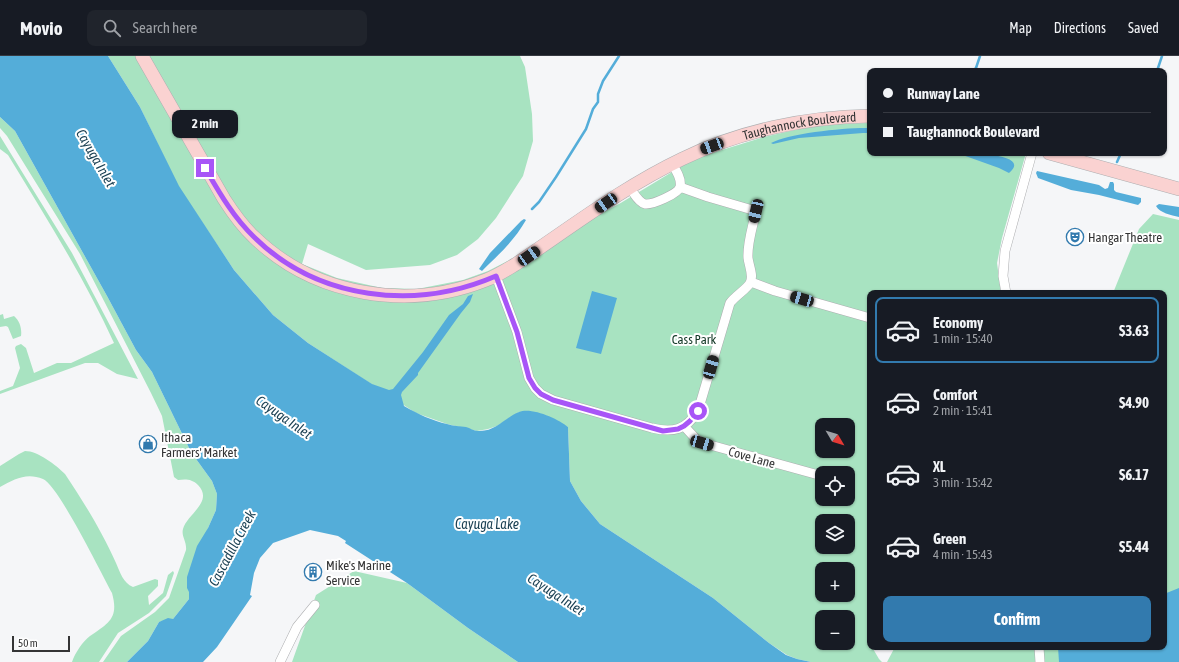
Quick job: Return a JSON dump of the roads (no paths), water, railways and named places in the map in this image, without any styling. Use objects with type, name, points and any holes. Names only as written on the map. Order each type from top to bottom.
[{"type":"main road","name":"Taughannock Boulevard","points":[[143,56],[230,209],[253,236],[275,255],[308,275],[340,287],[378,295],[422,296],[476,284],[496,276],[630,188],[672,164],[709,147],[760,131],[823,119],[867,116]]},
{"type":"main road","points":[[1059,156],[1179,189]]},
{"type":"street","points":[[1005,290],[1003,276],[1005,251],[1031,156]]},
{"type":"street","points":[[630,188],[637,198],[645,204],[653,203],[677,192],[680,186],[679,176],[672,164]]},
{"type":"street","points":[[496,276],[517,332],[529,378],[541,394],[553,400],[663,431],[678,429],[690,421],[698,411],[730,303],[736,296],[748,287],[751,282],[751,272],[748,258],[749,243],[756,211],[708,197],[680,186]]},
{"type":"street","points":[[751,282],[775,291],[867,317]]},
{"type":"street","name":"Cove Lane","points":[[684,426],[696,439],[702,443],[815,474]]},
{"type":"street","points":[[280,662],[297,627],[315,605]]},
{"type":"street","points":[[1039,650],[1040,662]]},
{"type":"water","name":"Cayuga Lake","points":[[0,56],[108,56],[140,107],[179,186],[234,270],[273,315],[308,343],[372,384],[389,390],[393,389],[423,352],[449,315],[463,304],[468,296],[473,294],[470,302],[418,375],[402,392],[401,395],[404,406],[436,421],[466,427],[476,431],[484,431],[495,427],[519,412],[524,411],[538,412],[552,417],[564,424],[568,427],[570,481],[581,501],[600,524],[713,598],[786,655],[811,662],[518,662],[468,628],[407,583],[345,543],[346,541],[338,536],[310,530],[273,543],[260,558],[254,573],[250,595],[252,596],[217,647],[203,662],[127,662],[148,641],[159,622],[168,618],[173,619],[189,599],[187,577],[197,546],[208,528],[216,510],[217,494],[212,481],[191,452],[152,372],[136,350],[15,131],[0,117]]},
{"type":"water","points":[[867,128],[867,133],[799,138],[773,144],[771,143],[791,136]]},
{"type":"water","points":[[965,156],[996,156],[1006,158],[1012,161],[1014,166],[1009,173]]},
{"type":"water","points":[[1037,171],[1099,185],[1105,189],[1108,188],[1110,182],[1113,182],[1114,190],[1116,192],[1141,198],[1141,202],[1138,205],[1099,195],[1071,190],[1038,178],[1036,173]]},
{"type":"water","points":[[1159,204],[1179,207],[1179,217],[1160,210],[1156,206]]},
{"type":"water","points":[[524,219],[526,220],[521,228],[506,247],[482,271],[479,269],[490,253]]},
{"type":"water","points":[[592,291],[617,298],[601,354],[576,348]]},
{"type":"water","points":[[1179,588],[1179,662],[1059,662],[1058,650],[1167,650],[1167,593]]},
{"type":"waterway","points":[[532,209],[539,202],[556,177],[586,129],[593,109],[598,102],[598,94],[603,81],[619,56]]},
{"type":"waterway","points":[[976,68],[980,56]]},
{"type":"waterway","points":[[1158,68],[1162,56]]},
{"type":"waterway","points":[[1117,162],[1120,156]]},
{"type":"place","name":"Hangar Theatre","points":[[1075,237]]},
{"type":"place","name":"Ithaca Farmers' Market","points":[[148,444]]},
{"type":"place","name":"Mike's Marine Service","points":[[313,572]]},
{"type":"water label","name":"Cayuga Inlet","points":[[96,158]]},
{"type":"water label","name":"Cayuga Inlet","points":[[284,417]]},
{"type":"water label","name":"Cascadilla Creek","points":[[232,548]]},
{"type":"water label","name":"Cayuga Inlet","points":[[556,594]]},
{"type":"park label","name":"Cass Park","points":[[694,339]]}]
